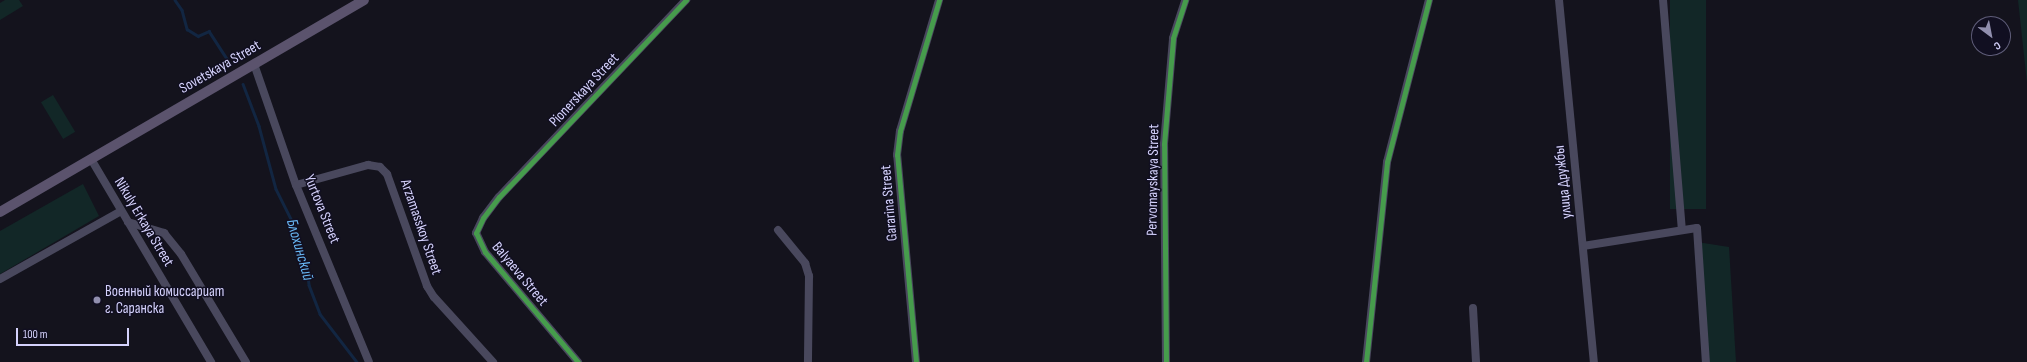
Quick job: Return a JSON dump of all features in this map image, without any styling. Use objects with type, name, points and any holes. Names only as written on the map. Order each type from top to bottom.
[{"type":"main road","name":"Sovetskaya Street","points":[[0,212],[364,0]]},
{"type":"street","name":"Pionerskaya Street","points":[[499,197],[686,0]]},
{"type":"street","name":"Gararina Street","points":[[916,362],[897,155],[900,132],[940,0]]},
{"type":"street","name":"Pervomayskaya Street","points":[[1166,362],[1164,144],[1172,38],[1185,0]]},
{"type":"street","points":[[1366,362],[1387,162],[1429,0]]},
{"type":"street","name":"улица Дружбы","points":[[1559,0],[1594,362]]},
{"type":"street","points":[[1663,0],[1682,229]]},
{"type":"street","name":"Yurtova Street","points":[[254,64],[296,185],[370,362]]},
{"type":"street","name":"Nikuly Erkaya Street","points":[[91,159],[211,362]]},
{"type":"street","name":"Arzamasskoy Street","points":[[296,185],[368,165],[380,167],[387,174],[427,286],[434,297],[493,362]]},
{"type":"street","name":"Balyaeva Street","points":[[499,197],[483,218],[476,233],[479,243],[578,362]]},
{"type":"street","points":[[0,279],[121,211]]},
{"type":"street","points":[[128,222],[164,233],[181,254],[246,362]]},
{"type":"street","points":[[1583,246],[1682,229],[1698,228],[1706,362]]},
{"type":"street","points":[[778,230],[805,263],[809,276],[808,362]]},
{"type":"street","points":[[1473,308],[1476,362]]},
{"type":"green space","points":[[5,0],[19,0],[23,6],[0,20],[0,3]]},
{"type":"green space","points":[[1670,0],[1706,0],[1706,209],[1670,209]]},
{"type":"green space","points":[[2018,0],[2027,0],[2027,83]]},
{"type":"green space","points":[[53,95],[75,132],[63,139],[41,102]]},
{"type":"green space","points":[[83,184],[99,216],[0,274],[0,231]]},
{"type":"green space","points":[[1697,242],[1729,247],[1736,362],[1707,362]]},
{"type":"waterway","name":"Блохинский","points":[[175,0],[182,10],[187,29],[198,36],[209,31],[231,65]]},
{"type":"waterway","name":"Блохинский","points":[[243,84],[259,126],[276,189],[295,227],[298,246],[307,268],[309,285],[320,314],[357,362]]},
{"type":"cycle path","points":[[578,362],[485,252],[476,233],[483,218],[499,197],[686,0]]},
{"type":"cycle path","points":[[916,362],[897,155],[900,131],[939,0]]},
{"type":"cycle path","points":[[1166,362],[1164,144],[1173,38],[1185,0]]},
{"type":"cycle path","points":[[1366,362],[1387,162],[1429,0]]},
{"type":"place","name":"Военный комиссариат г. Саранска","points":[[97,300]]}]
